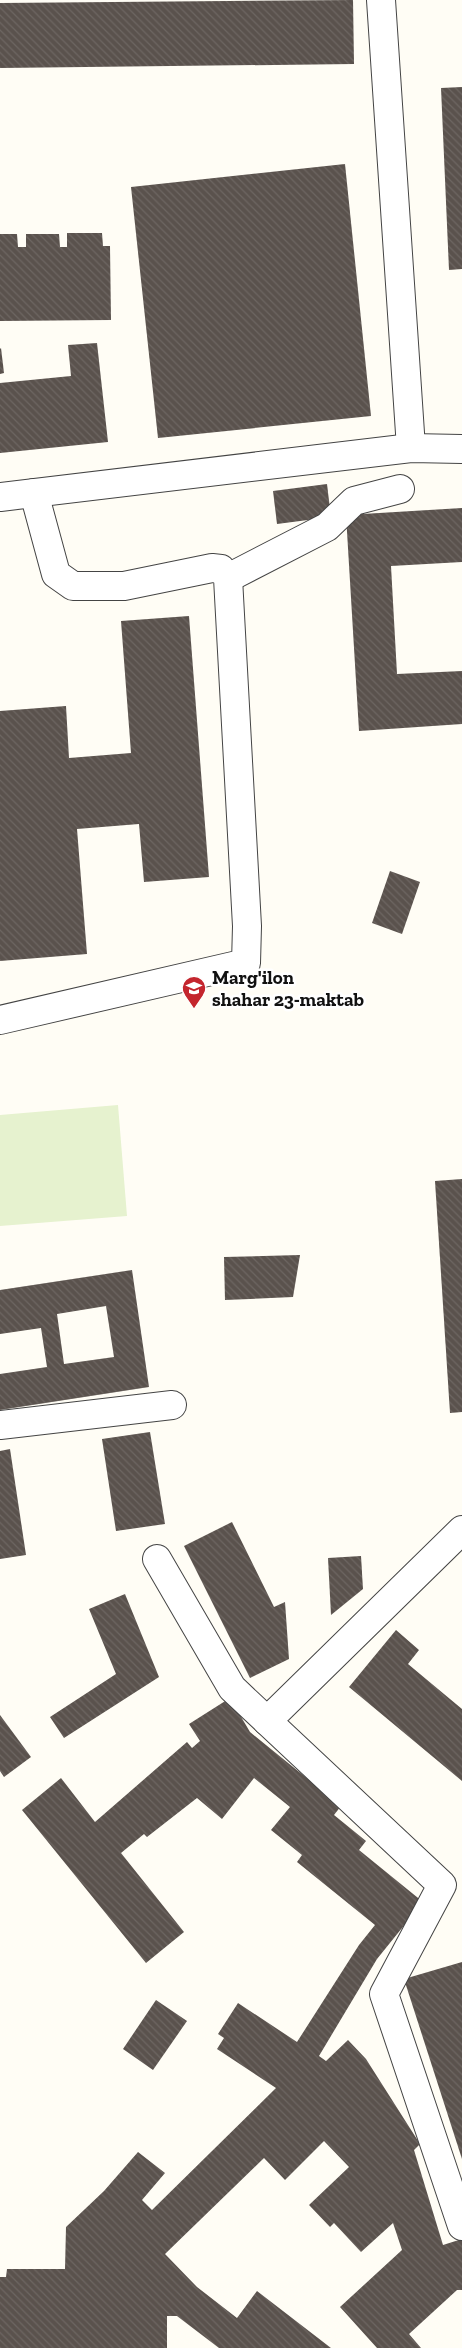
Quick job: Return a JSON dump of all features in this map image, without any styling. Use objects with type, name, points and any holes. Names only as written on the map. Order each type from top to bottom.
[{"type":"street","points":[[382,0],[411,448]]},
{"type":"street","points":[[0,497],[411,448],[462,449]]},
{"type":"street","points":[[228,578],[327,527],[354,501],[400,489]]},
{"type":"street","points":[[0,1020],[246,964],[246,926],[228,578],[220,569],[212,568],[124,586],[73,586],[56,574],[34,493]]},
{"type":"street","points":[[0,1426],[172,1405]]},
{"type":"street","points":[[267,1721],[462,1530]]},
{"type":"street","points":[[157,1559],[232,1688],[442,1885],[384,1994],[462,2226]]},
{"type":"green space","points":[[118,1105],[127,1216],[0,1226],[0,1115]]},
{"type":"building","points":[[353,0],[354,64],[0,68],[0,3]]},
{"type":"building","points":[[462,87],[462,269],[449,270],[441,88]]},
{"type":"building","points":[[345,164],[371,416],[158,438],[131,187]]},
{"type":"building","points":[[67,233],[102,233],[103,246],[110,246],[111,320],[0,321],[0,234],[17,234],[18,247],[26,247],[26,234],[59,234],[60,247],[67,247]]},
{"type":"building","points":[[97,343],[108,442],[0,453],[0,383],[71,376],[68,345]]},
{"type":"building","points":[[0,349],[4,373],[0,374]]},
{"type":"building","points":[[327,484],[331,517],[277,524],[273,491]]},
{"type":"building","points":[[462,508],[462,562],[391,566],[397,674],[462,671],[462,724],[359,731],[346,515]]},
{"type":"building","points":[[189,616],[209,877],[144,882],[139,824],[77,829],[87,954],[0,961],[0,711],[66,706],[69,758],[131,753],[121,621]]},
{"type":"building","points":[[390,871],[420,882],[402,934],[372,923]]},
{"type":"building","points":[[462,1179],[462,1412],[450,1413],[435,1181]]},
{"type":"building","points":[[300,1255],[293,1297],[225,1300],[224,1257]]},
{"type":"building","points":[[132,1270],[149,1387],[0,1410],[0,1374],[47,1367],[41,1328],[0,1334],[0,1290]],"holes":[[[106,1306],[114,1357],[64,1364],[57,1314]]]},
{"type":"building","points":[[150,1432],[165,1524],[116,1531],[102,1439]]},
{"type":"building","points":[[10,1449],[26,1555],[0,1559],[0,1451]]},
{"type":"building","points":[[232,1522],[274,1607],[285,1602],[289,1659],[250,1678],[184,1546]]},
{"type":"building","points":[[361,1556],[363,1589],[331,1615],[328,1558]]},
{"type":"building","points":[[125,1594],[159,1677],[64,1738],[50,1717],[116,1674],[89,1609]]},
{"type":"building","points":[[396,1630],[419,1650],[408,1664],[462,1709],[462,1781],[349,1687]]},
{"type":"building","points":[[230,1698],[250,1732],[341,1806],[334,1815],[366,1841],[359,1850],[423,1902],[377,1959],[319,2056],[326,2061],[348,2040],[366,2059],[420,2144],[414,2150],[443,2245],[462,2239],[462,2290],[457,2290],[409,2334],[421,2348],[377,2348],[340,2307],[402,2250],[393,2223],[361,2252],[334,2223],[330,2227],[309,2205],[349,2167],[324,2141],[285,2180],[264,2158],[165,2254],[197,2287],[237,2318],[257,2291],[331,2348],[219,2348],[177,2316],[167,2316],[167,2348],[0,2348],[0,2277],[6,2277],[7,2269],[65,2269],[66,2227],[104,2191],[138,2152],[165,2173],[142,2200],[152,2210],[276,2088],[217,2049],[224,2038],[218,2034],[238,2003],[297,2042],[359,1945],[375,1925],[297,1862],[302,1855],[271,1830],[290,1807],[254,1778],[222,1819],[197,1798],[147,1837],[144,1834],[121,1853],[184,1932],[146,1963],[22,1810],[61,1778],[95,1822],[187,1742],[192,1748],[200,1741],[189,1724]]},
{"type":"building","points":[[0,1715],[31,1757],[4,1777],[0,1771]]},
{"type":"building","points":[[462,1962],[462,2159],[404,1979]]},
{"type":"building","points":[[156,2000],[187,2021],[153,2070],[123,2049]]},
{"type":"place","name":"Marg'ilon shahar 23-maktab","points":[[194,1009]]}]
